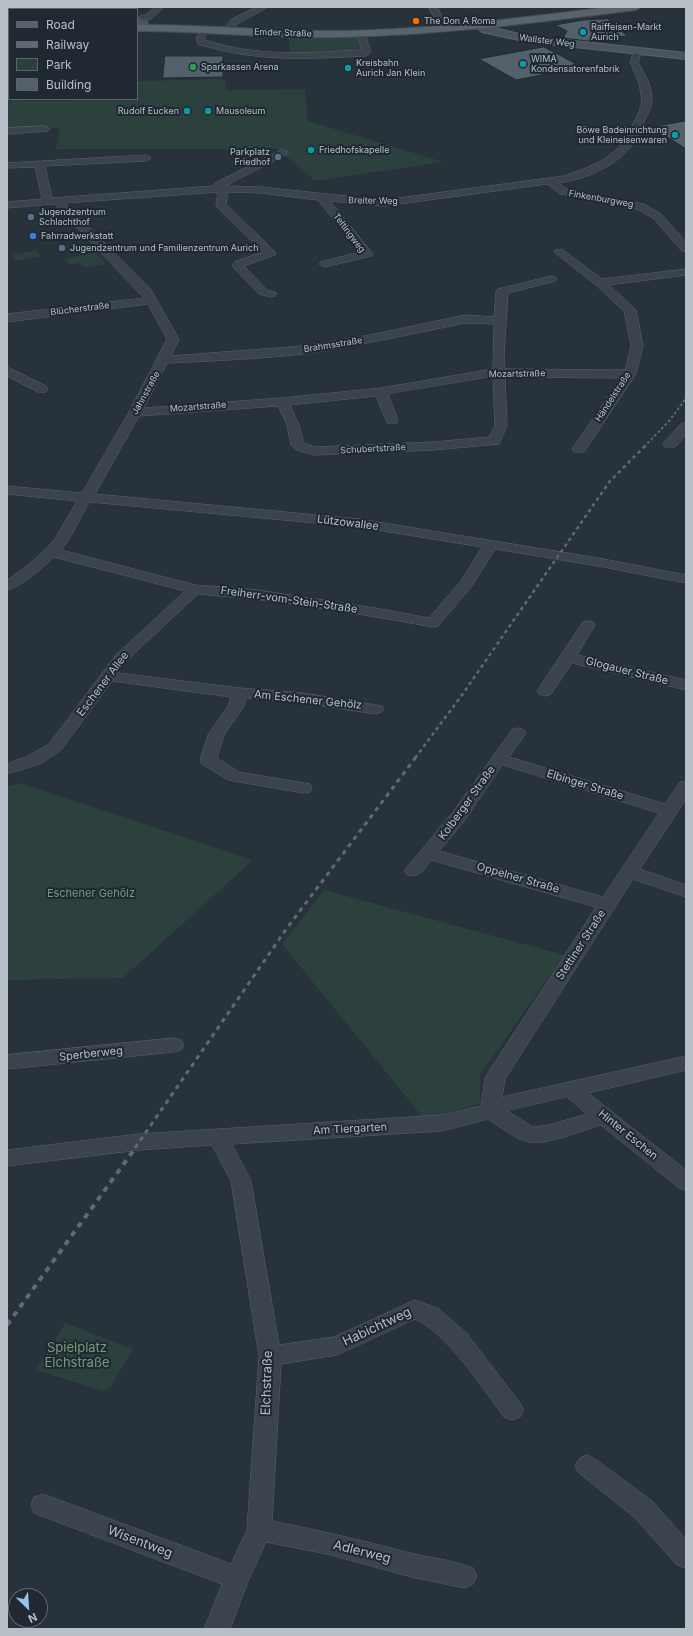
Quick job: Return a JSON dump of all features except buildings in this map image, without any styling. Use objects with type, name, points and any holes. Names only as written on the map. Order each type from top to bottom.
[{"type":"main road","name":"Emder Straße","points":[[139,24],[191,31],[226,30],[307,34],[360,33],[484,25],[636,7]]},
{"type":"main road","name":"Emder Straße","points":[[360,33],[381,34],[426,32],[473,28],[484,25]]},
{"type":"street","points":[[139,24],[160,7]]},
{"type":"street","points":[[226,30],[234,22],[264,7]]},
{"type":"street","points":[[433,7],[444,27]]},
{"type":"street","name":"Wallster Weg","points":[[484,25],[486,30],[503,35],[686,56]]},
{"type":"street","points":[[206,30],[200,38],[202,42],[224,49],[282,57],[365,53],[367,51],[360,33]]},
{"type":"street","name":"Breiter Weg","points":[[7,206],[188,190],[221,189],[261,190],[365,202],[400,202],[550,182],[582,175],[617,153],[628,144],[645,110],[647,98],[641,75],[634,62],[638,51]]},
{"type":"street","points":[[7,131],[45,129]]},
{"type":"street","points":[[270,294],[263,292],[238,266],[240,263],[271,253],[221,205],[223,192],[219,185],[283,152]]},
{"type":"street","points":[[10,165],[146,158]]},
{"type":"street","points":[[39,163],[53,201]]},
{"type":"street","name":"Finkenburgweg","points":[[550,182],[564,192],[640,206],[657,216],[686,249]]},
{"type":"street","name":"Teltingweg","points":[[322,198],[366,254],[324,264]]},
{"type":"street","name":"Jahnstraße","points":[[7,586],[52,552],[61,541],[88,497],[164,360],[173,339],[152,300],[138,282],[53,201]]},
{"type":"street","name":"Händelstraße","points":[[559,252],[600,283],[630,310],[637,346],[630,374],[579,449]]},
{"type":"street","points":[[600,283],[686,272]]},
{"type":"street","points":[[500,373],[498,354],[502,291],[551,279]]},
{"type":"street","name":"Blücherstraße","points":[[7,318],[152,300]]},
{"type":"street","name":"Brahmsstraße","points":[[164,360],[223,357],[303,350],[370,339],[465,319],[499,321]]},
{"type":"street","points":[[7,371],[42,389]]},
{"type":"street","name":"Mozartstraße","points":[[135,412],[282,402],[381,392],[488,373],[630,374]]},
{"type":"street","name":"Schubertstraße","points":[[282,402],[292,424],[298,445],[314,451],[403,448],[494,441],[500,426],[500,373]]},
{"type":"street","points":[[381,392],[392,420]]},
{"type":"street","points":[[670,444],[686,428]]},
{"type":"street","name":"Lützowallee","points":[[7,490],[359,523],[686,578]]},
{"type":"street","name":"Freiherr-vom-Stein-Straße","points":[[52,552],[195,589],[257,594],[375,612],[433,623],[467,583],[491,545]]},
{"type":"street","name":"Eschener Allee","points":[[7,769],[34,760],[55,747],[120,659],[195,589]]},
{"type":"street","name":"Glogauer Straße","points":[[545,691],[588,625]]},
{"type":"street","name":"Glogauer Straße","points":[[568,657],[686,685]]},
{"type":"street","name":"Am Eschener Gehölz","points":[[108,676],[240,693],[303,698],[376,709]]},
{"type":"street","name":"Am Eschener Gehölz","points":[[240,693],[236,706],[216,735],[208,760],[234,776],[304,788]]},
{"type":"street","name":"Kolberger Straße","points":[[413,871],[429,854],[459,816],[518,733]]},
{"type":"street","name":"Elbinger Straße","points":[[500,759],[670,811]]},
{"type":"street","name":"Stettiner Straße","points":[[490,1110],[495,1078],[607,904],[686,786]]},
{"type":"street","name":"Oppelner Straße","points":[[429,854],[607,904]]},
{"type":"street","points":[[629,871],[686,891]]},
{"type":"street","name":"Sperberweg","points":[[7,1062],[174,1045]]},
{"type":"street","name":"Am Tiergarten","points":[[7,1158],[138,1142],[442,1123],[467,1118],[501,1105],[686,1063]]},
{"type":"street","name":"Hinter Eschen","points":[[570,1089],[686,1182]]},
{"type":"street","points":[[490,1110],[530,1135],[549,1133],[604,1116]]},
{"type":"street","name":"Elchstraße","points":[[217,1629],[237,1578],[259,1530],[270,1356],[241,1181],[218,1136]]},
{"type":"street","name":"Habichtweg","points":[[270,1356],[337,1346],[415,1309],[431,1316],[459,1341],[512,1410]]},
{"type":"street","points":[[587,1466],[643,1509],[686,1557]]},
{"type":"street","name":"Wisentweg","points":[[43,1505],[237,1578]]},
{"type":"street","name":"Adlerweg","points":[[259,1530],[327,1543],[412,1565],[464,1576]]},
{"type":"green space","points":[[288,37],[356,38],[363,49],[320,53],[290,53]]},
{"type":"green space","points":[[225,79],[226,90],[305,89],[308,121],[444,162],[315,181],[278,149],[56,149],[60,128],[7,129],[7,101],[138,100],[138,81]]},
{"type":"green space","points":[[36,250],[41,256],[17,261],[12,255]]},
{"type":"green space","points":[[95,252],[106,264],[85,268],[80,263],[70,265],[64,259]]},
{"type":"green space","name":"Eschener Gehölz","points":[[20,783],[253,860],[123,978],[7,980],[7,786]]},
{"type":"green space","points":[[324,890],[564,955],[480,1075],[480,1104],[424,1119],[282,944]]},
{"type":"green space","name":"Spielplatz Elchstraße","points":[[65,1323],[133,1349],[110,1388],[103,1391],[36,1370]]},
{"type":"railway","points":[[644,447],[670,420],[686,398]]},
{"type":"railway","points":[[415,758],[462,695],[610,481],[644,447]]},
{"type":"railway","points":[[135,1148],[287,928],[416,757]]},
{"type":"railway","points":[[7,1325],[136,1147]]},
{"type":"place","name":"The Don A Roma","points":[[416,21]]},
{"type":"place","name":"Raiffeisen-Markt Aurich","points":[[583,32]]},
{"type":"place","name":"WIMA Kondensatorenfabrik","points":[[523,64]]},
{"type":"place","name":"Sparkassen Arena","points":[[193,67]]},
{"type":"place","name":"Kreisbahn Aurich Jan Klein","points":[[348,68]]},
{"type":"place","name":"Rudolf Eucken","points":[[187,111]]},
{"type":"place","name":"Mausoleum","points":[[208,111]]},
{"type":"place","name":"Böwe Badeinrichtung und Kleineisenwaren","points":[[675,135]]},
{"type":"place","name":"Friedhofskapelle","points":[[311,150]]},
{"type":"place","name":"Parkplatz Friedhof","points":[[278,157]]},
{"type":"place","name":"Jugendzentrum Schlachthof","points":[[31,217]]},
{"type":"place","name":"Fahrradwerkstatt","points":[[33,236]]},
{"type":"place","name":"Jugendzentrum und Familienzentrum Aurich","points":[[62,248]]}]
